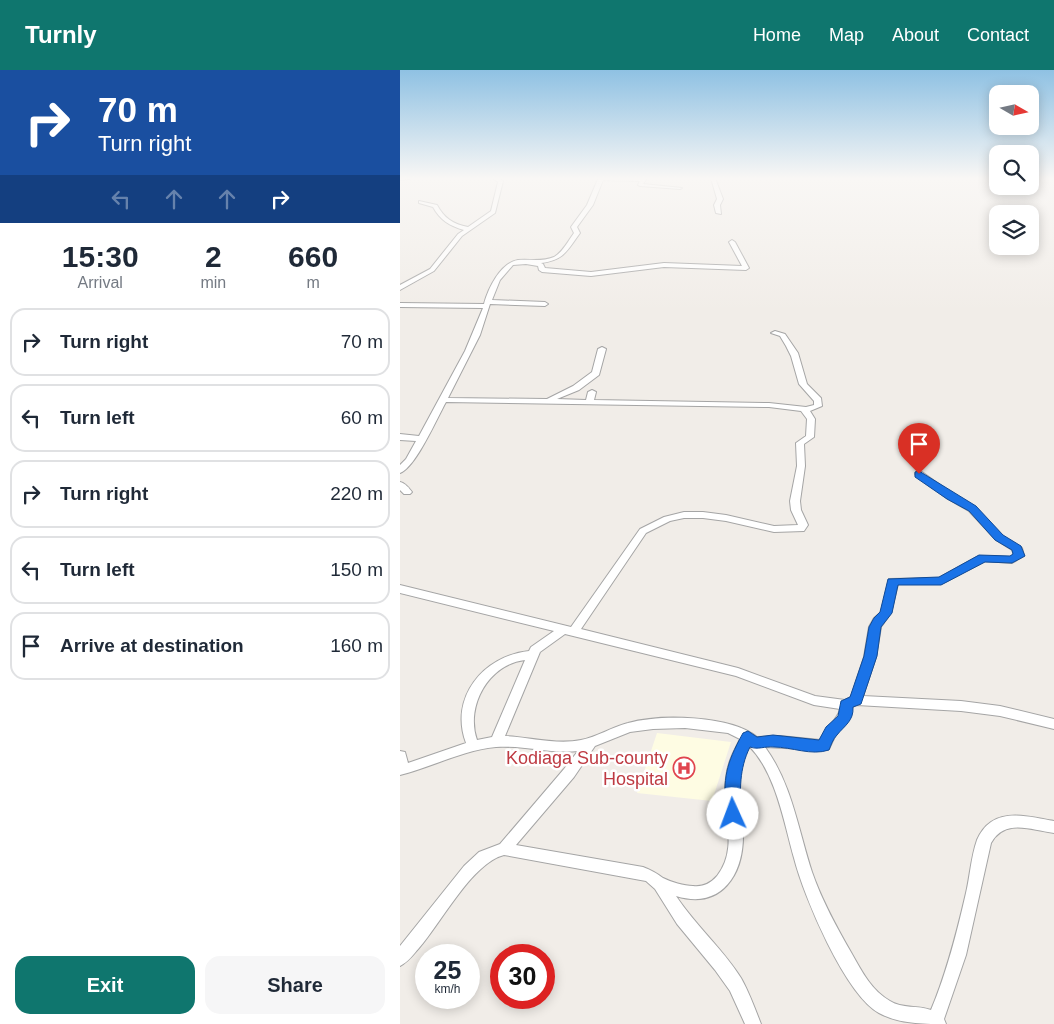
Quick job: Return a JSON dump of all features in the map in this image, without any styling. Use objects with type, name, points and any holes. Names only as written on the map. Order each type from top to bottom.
[{"type":"street","points":[[449,223],[469,229]]},
{"type":"street","points":[[400,288],[432,270],[446,255],[456,239],[477,223]]},
{"type":"street","points":[[528,263],[555,260],[561,256],[577,233],[574,227],[577,223]]},
{"type":"street","points":[[400,470],[410,460],[478,332],[485,314],[490,291],[509,266],[516,262],[541,264],[542,270],[591,274],[664,265],[746,268],[732,242]]},
{"type":"street","points":[[400,305],[545,304]]},
{"type":"street","points":[[775,333],[783,335],[795,354],[800,381],[805,389],[818,400],[818,406],[805,410]]},
{"type":"street","points":[[542,401],[566,393],[596,374],[602,349]]},
{"type":"street","points":[[589,402],[592,392]]},
{"type":"street","points":[[442,400],[769,405],[800,408],[805,410],[813,422],[810,437],[800,443],[801,466],[794,501],[803,525],[801,528],[774,529],[703,514],[684,515],[667,519],[644,531],[569,630],[539,645],[496,742]]},
{"type":"street","points":[[400,437],[421,439]]},
{"type":"street","points":[[751,740],[824,745],[832,731],[844,719],[870,656],[875,627],[886,613],[892,581],[941,581],[983,558],[1012,560],[1019,556],[1017,548],[999,538],[972,509],[950,497],[919,474]]},
{"type":"street","points":[[400,589],[738,672],[814,700],[961,706],[1000,711],[1054,724]]},
{"type":"street","points":[[473,746],[468,737],[466,716],[472,698],[482,679],[508,659],[533,656]]},
{"type":"street","points":[[401,765],[473,746],[496,742],[572,747],[590,743],[630,727],[651,724],[731,728],[751,740],[766,760],[787,803],[802,860],[825,919],[862,984],[873,998],[887,1008],[899,1013],[937,1022],[960,941],[984,841],[989,831],[1001,823],[1015,821],[1054,827]]},
{"type":"street","points":[[660,884],[694,893],[704,893],[713,889],[722,881],[733,857],[736,841],[732,780],[737,757],[751,740]]},
{"type":"street","points":[[504,849],[569,773],[590,743]]},
{"type":"street","points":[[400,958],[417,939],[469,871],[484,856],[504,849],[643,874],[655,879],[660,884],[682,919],[721,964],[736,985],[753,1024]]},
{"type":"shaded area","name":"Kodiaga Sub-county Hospital","points":[[657,733],[731,742],[712,801],[637,793]]},
{"type":"place","name":"Kodiaga Sub-county Hospital","points":[[684,768]]},
{"type":"route","points":[[733,814],[732,780],[737,757],[748,737],[754,743],[762,740],[824,745],[832,731],[844,719],[846,705],[856,700],[862,685],[875,627],[886,613],[892,581],[941,581],[974,561],[983,558],[992,557],[1012,560],[1019,556],[1017,548],[999,538],[972,509],[950,497],[919,474]]}]
